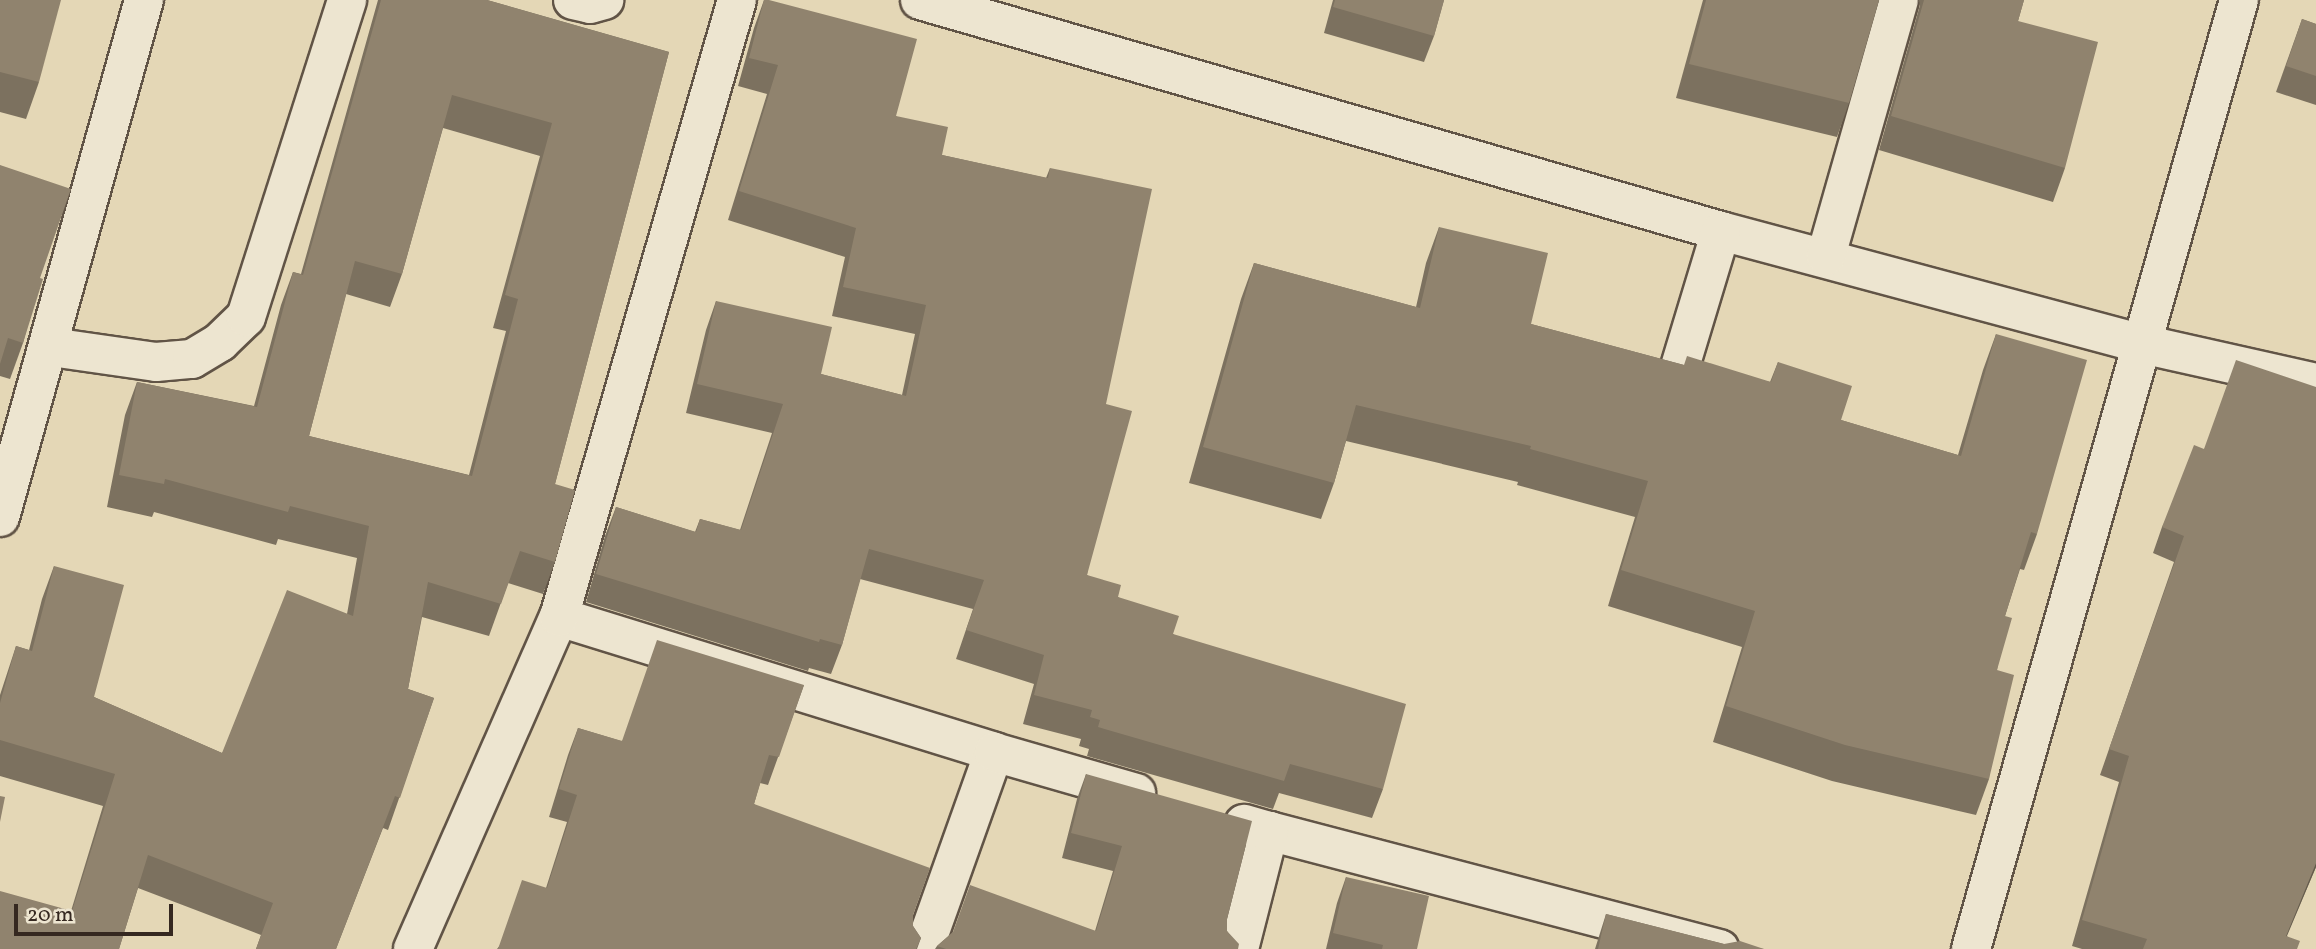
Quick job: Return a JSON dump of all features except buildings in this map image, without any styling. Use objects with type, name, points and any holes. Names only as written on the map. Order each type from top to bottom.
[{"type":"street","points":[[0,517],[51,347],[144,0]]},
{"type":"street","points":[[51,347],[156,362],[192,359],[220,342],[246,317],[347,0]]},
{"type":"street","points":[[573,0],[590,4],[604,0]]},
{"type":"street","points":[[413,949],[559,617],[737,0]]},
{"type":"street","points":[[920,0],[1721,231],[1826,257],[2142,344],[2316,383]]},
{"type":"street","points":[[1826,257],[1899,0]]},
{"type":"street","points":[[1971,949],[2239,0]]},
{"type":"street","points":[[1679,370],[1721,231]]},
{"type":"street","points":[[559,617],[994,752],[1165,801]]},
{"type":"street","points":[[924,949],[994,752]]},
{"type":"street","points":[[1204,812],[1720,949]]},
{"type":"street","points":[[1239,949],[1269,831]]}]
